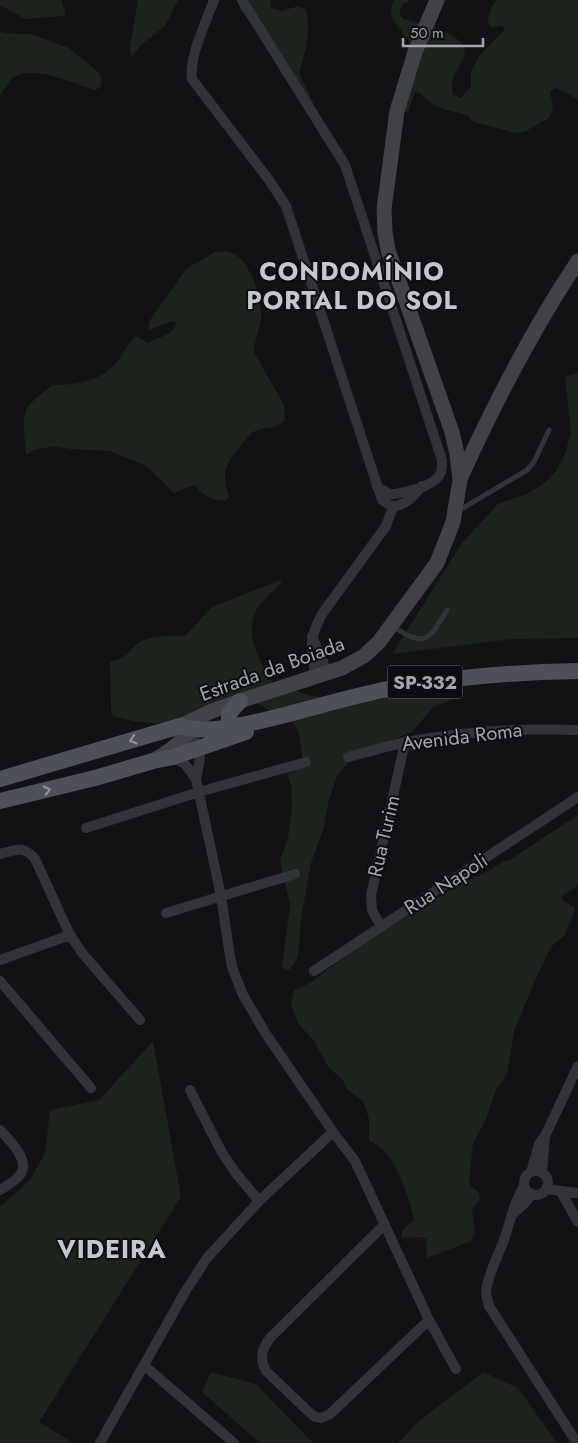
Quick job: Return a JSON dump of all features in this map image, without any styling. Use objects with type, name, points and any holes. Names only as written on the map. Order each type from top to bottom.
[{"type":"main road","name":"Estrada da Boiada","points":[[191,724],[240,701],[342,668],[364,656],[379,642],[391,626],[437,563],[446,544],[455,512],[460,480],[457,454],[452,432],[388,250],[384,209],[397,111],[415,52],[437,0]]},
{"type":"main road","points":[[460,480],[499,396],[578,261]]},
{"type":"main road","points":[[452,432],[466,435],[482,431]]},
{"type":"main road","name":"SP-332","points":[[0,779],[191,724],[212,730],[275,718],[360,695],[414,684],[496,674],[578,671]]},
{"type":"main road","points":[[234,726],[229,719],[229,713],[240,701]]},
{"type":"main road","name":"SP-332","points":[[0,801],[95,778],[153,760],[173,757],[197,750],[247,732],[275,718]]},
{"type":"main road","points":[[153,760],[177,745],[191,724]]},
{"type":"main road","points":[[113,747],[120,770]]},
{"type":"street","points":[[214,0],[194,55],[192,79],[270,180],[286,206],[382,500],[393,507],[406,503],[422,486]]},
{"type":"street","points":[[242,0],[345,165],[442,460],[441,473],[434,481],[422,486],[395,494],[390,494],[377,487]]},
{"type":"street","points":[[322,675],[312,635],[322,614],[386,526],[393,507]]},
{"type":"street","points":[[191,724],[200,759],[196,779]]},
{"type":"street","name":"Avenida Roma","points":[[348,757],[405,742],[494,730],[537,728],[578,730]]},
{"type":"street","name":"Rua Turim","points":[[381,927],[372,910],[371,895],[405,742]]},
{"type":"street","points":[[173,757],[185,764],[196,779],[221,896],[230,959],[243,995],[266,1034],[355,1161],[429,1320],[456,1369]]},
{"type":"street","points":[[86,828],[199,792],[306,762]]},
{"type":"street","name":"Rua Napoli","points":[[314,971],[578,797]]},
{"type":"street","points":[[0,854],[20,849],[31,853],[70,935],[83,954],[140,1020]]},
{"type":"street","points":[[166,913],[296,874]]},
{"type":"street","points":[[0,960],[70,935]]},
{"type":"street","points":[[0,981],[91,1088]]},
{"type":"street","points":[[528,1190],[525,1178],[531,1172],[539,1144],[575,1079],[578,1066]]},
{"type":"street","points":[[190,1090],[221,1151],[235,1172],[259,1201]]},
{"type":"street","points":[[0,1130],[20,1155],[23,1165],[19,1177],[0,1190]]},
{"type":"street","points":[[100,1442],[185,1292],[207,1258],[259,1201],[333,1132]]},
{"type":"street","points":[[542,1173],[545,1136]]},
{"type":"street","points":[[528,1190],[540,1194],[546,1189],[547,1178],[542,1173],[531,1172]]},
{"type":"street","points":[[546,1189],[578,1194]]},
{"type":"street","points":[[528,1190],[517,1198],[514,1213],[486,1294],[489,1306],[577,1443]]},
{"type":"street","points":[[561,1192],[578,1222]]},
{"type":"street","points":[[384,1225],[270,1338],[262,1352],[262,1364],[309,1412],[315,1417],[320,1418],[330,1414],[429,1320]]},
{"type":"street","points":[[144,1366],[234,1443]]},
{"type":"lane","points":[[455,512],[527,470],[534,462],[549,430]]},
{"type":"lane","points":[[391,626],[417,639],[425,638],[432,635],[448,610]]},
{"type":"shaded area","points":[[0,0],[61,0],[65,16],[25,19],[0,5]]},
{"type":"shaded area","points":[[138,0],[178,0],[165,26],[142,44],[131,57],[130,46]]},
{"type":"shaded area","points":[[237,0],[270,0],[271,8],[282,11],[298,6],[306,10],[308,34],[299,73],[314,104],[307,98],[240,9]]},
{"type":"shaded area","points":[[394,0],[411,0],[403,4],[399,13],[403,19],[444,31],[455,37],[462,44],[465,52],[452,85],[453,94],[460,98],[471,87],[471,72],[479,56],[504,30],[503,26],[491,27],[488,24],[490,11],[497,0],[578,0],[578,99],[560,89],[554,88],[550,92],[553,106],[549,118],[526,131],[516,133],[473,122],[467,115],[440,108],[428,101],[420,93],[415,92],[408,112],[404,110],[410,44],[392,18],[391,6]]},
{"type":"shaded area","points":[[0,32],[31,34],[69,48],[98,72],[102,79],[100,88],[94,90],[54,76],[32,73],[14,77],[0,96]]},
{"type":"shaded area","points":[[226,251],[234,253],[242,260],[255,284],[260,302],[261,318],[254,352],[284,405],[285,420],[277,426],[253,432],[233,456],[225,474],[226,488],[229,496],[226,501],[207,496],[194,485],[174,493],[145,465],[109,451],[53,446],[34,450],[26,455],[24,417],[33,401],[52,385],[81,383],[106,372],[120,358],[136,336],[148,343],[172,331],[176,323],[173,321],[149,330],[150,320],[186,269],[215,252]]},
{"type":"shaded area","points":[[578,373],[578,638],[512,639],[392,654],[462,543],[498,504],[527,494],[545,483],[556,471],[565,454],[571,433],[565,376]]},
{"type":"shaded area","points":[[281,580],[281,583],[257,609],[252,629],[255,648],[273,683],[318,697],[400,685],[457,693],[460,697],[433,707],[412,732],[364,752],[348,763],[337,776],[328,804],[323,830],[311,863],[301,919],[298,957],[290,969],[285,971],[282,965],[290,905],[280,860],[288,838],[292,806],[291,785],[287,774],[301,763],[302,754],[298,730],[291,720],[272,712],[243,695],[193,716],[172,722],[150,723],[112,716],[110,662],[124,657],[142,641],[161,636],[185,636],[212,607]]},
{"type":"shaded area","points":[[578,815],[578,885],[561,897],[563,901],[574,907],[575,910],[565,935],[551,947],[536,978],[514,1031],[507,1074],[496,1090],[486,1119],[473,1144],[469,1180],[471,1186],[479,1193],[480,1199],[472,1210],[475,1233],[471,1241],[427,1258],[426,1239],[421,1237],[401,1238],[402,1231],[414,1219],[399,1174],[386,1153],[369,1141],[369,1119],[363,1101],[347,1089],[343,1080],[329,1068],[314,1041],[298,1023],[291,1004],[294,990],[310,983],[366,941],[462,883],[489,871],[503,861],[508,861]]},
{"type":"shaded area","points":[[153,1041],[181,1197],[39,1422],[73,1443],[0,1443],[0,1207],[30,1180],[45,1153],[50,1110],[99,1100]]},
{"type":"shaded area","points":[[211,1372],[256,1384],[313,1443],[260,1443],[202,1392]]},
{"type":"shaded area","points":[[483,1372],[518,1388],[557,1443],[398,1443],[419,1421]]},
{"type":"district","name":"CONDOMÍNIO PORTAL DO SOL","points":[[352,286]]},
{"type":"district","name":"VIDEIRA","points":[[112,1249]]}]
